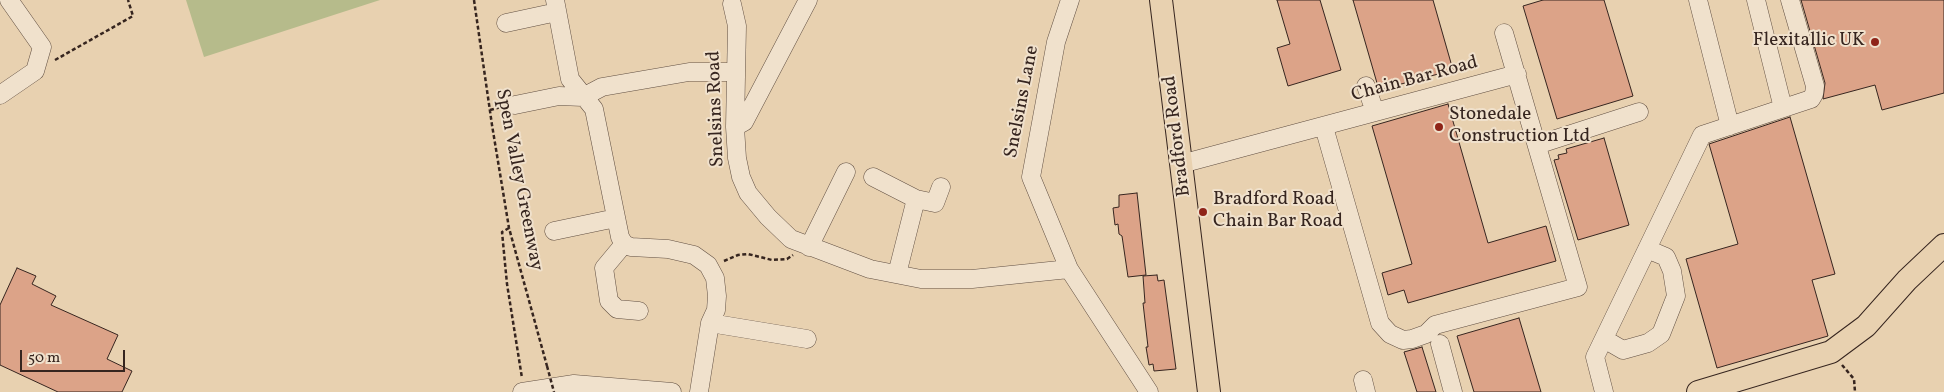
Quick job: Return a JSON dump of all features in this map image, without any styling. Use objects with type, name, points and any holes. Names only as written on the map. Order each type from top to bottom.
[{"type":"main road","name":"Bradford Road","points":[[1161,0],[1209,392]]},
{"type":"main road","points":[[1698,392],[1831,352],[1866,326],[1906,280],[1944,245]]},
{"type":"street","points":[[0,95],[36,71],[42,47],[9,0]]},
{"type":"street","points":[[735,127],[744,122],[808,0]]},
{"type":"street","name":"Snelsins Lane","points":[[1070,0],[1056,42],[1031,177],[1069,269],[1149,392]]},
{"type":"street","points":[[1698,0],[1730,126]]},
{"type":"street","points":[[1756,0],[1784,108]]},
{"type":"street","points":[[1604,392],[1595,357],[1702,136],[1811,99],[1814,94],[1815,86],[1790,0]]},
{"type":"street","name":"Snelsins Road","points":[[732,4],[737,26],[735,127],[737,158],[741,177],[748,193],[768,217],[791,239],[870,268],[921,279],[972,279],[1069,269]]},
{"type":"street","points":[[506,22],[556,6],[570,79],[594,109],[620,237],[624,244],[631,247],[668,249],[694,255],[708,265],[715,278],[716,310],[710,323],[699,392]]},
{"type":"street","points":[[1324,127],[1377,314],[1380,323],[1390,334],[1403,340],[1412,339],[1426,334],[1435,325],[1578,287],[1504,33]]},
{"type":"street","points":[[515,105],[559,96],[583,97],[602,87],[689,72],[736,72]]},
{"type":"street","name":"Chain Bar Road","points":[[1181,164],[1516,74]]},
{"type":"street","points":[[1366,86],[1375,112]]},
{"type":"street","points":[[1537,145],[1639,112]]},
{"type":"street","points":[[806,245],[846,172]]},
{"type":"street","points":[[873,177],[916,199],[935,203],[941,187]]},
{"type":"street","points":[[897,274],[916,199]]},
{"type":"street","points":[[554,231],[616,218]]},
{"type":"street","points":[[624,244],[604,268],[609,301],[616,309],[639,311]]},
{"type":"street","points":[[1604,339],[1623,350],[1648,344],[1661,334],[1676,296],[1672,271],[1666,257],[1647,248]]},
{"type":"street","points":[[710,323],[807,339]]},
{"type":"street","points":[[1440,344],[1453,392]]},
{"type":"street","points":[[524,392],[574,384],[672,392]]},
{"type":"path","points":[[36,71],[133,16],[128,0]]},
{"type":"path","name":"Spen Valley Greenway","points":[[474,0],[509,228],[554,392]]},
{"type":"path","points":[[509,228],[502,232],[507,284],[524,392]]},
{"type":"path","points":[[711,272],[725,261],[738,255],[748,254],[772,260],[787,259],[806,245]]},
{"type":"path","points":[[1831,352],[1854,379],[1855,392]]},
{"type":"green space","points":[[186,0],[380,0],[204,57]]},
{"type":"building","points":[[1277,0],[1320,0],[1341,70],[1288,86],[1277,48],[1290,44]]},
{"type":"building","points":[[1353,0],[1433,0],[1453,70],[1379,90]]},
{"type":"building","points":[[1543,0],[1604,0],[1633,96],[1557,119],[1523,6]]},
{"type":"building","name":"Flexitallic UK","points":[[1801,0],[1944,0],[1944,93],[1882,110],[1875,85],[1823,99],[1825,83]]},
{"type":"building","points":[[1448,104],[1488,243],[1546,226],[1556,261],[1408,303],[1404,290],[1388,295],[1382,273],[1412,264],[1372,126]]},
{"type":"building","points":[[1790,117],[1835,274],[1812,280],[1828,336],[1717,368],[1686,259],[1738,244],[1709,144]]},
{"type":"building","points":[[1604,138],[1629,225],[1578,240],[1554,160],[1559,159],[1558,155],[1567,153],[1566,149]]},
{"type":"building","points":[[1137,193],[1146,275],[1128,277],[1122,236],[1119,234],[1118,224],[1115,225],[1113,208],[1119,207],[1119,195]]},
{"type":"building","points":[[17,268],[36,276],[32,284],[56,296],[51,305],[118,335],[107,359],[132,371],[122,392],[58,392],[0,365],[0,305]]},
{"type":"building","points":[[1157,275],[1158,281],[1164,280],[1176,369],[1154,371],[1153,364],[1149,365],[1146,347],[1148,347],[1143,303],[1145,303],[1143,276]]},
{"type":"building","points":[[1519,318],[1541,392],[1474,392],[1457,336]]},
{"type":"building","points":[[1422,347],[1436,392],[1417,392],[1404,352]]},
{"type":"place","name":"Flexitallic UK","points":[[1875,42]]},
{"type":"place","name":"Stonedale Construction Ltd","points":[[1439,127]]},
{"type":"place","name":"Bradford Road Chain Bar Road","points":[[1203,212]]}]
